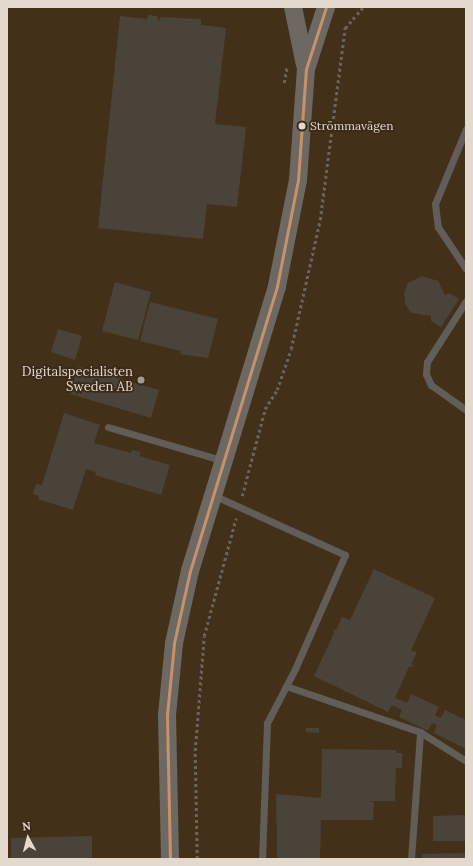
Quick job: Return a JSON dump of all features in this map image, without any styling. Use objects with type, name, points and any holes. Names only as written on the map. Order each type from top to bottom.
[{"type":"main road","points":[[293,7],[306,69]]},
{"type":"main road","points":[[170,859],[167,715],[174,643],[212,495],[224,461],[277,286],[298,180],[306,69],[326,7]]},
{"type":"lane","points":[[466,129],[435,204],[438,228],[466,268]]},
{"type":"lane","points":[[466,301],[427,362],[426,374],[431,385],[466,410]]},
{"type":"lane","points":[[108,427],[224,461]]},
{"type":"lane","points":[[212,495],[238,509],[345,555],[286,686],[267,723],[262,859]]},
{"type":"lane","points":[[286,686],[420,732],[466,760]]},
{"type":"lane","points":[[411,859],[420,732]]},
{"type":"path","points":[[197,859],[195,751],[204,636],[265,409],[277,390],[291,348],[318,227],[344,28],[363,7]]},
{"type":"shaded area","points":[[7,7],[466,7],[466,859],[7,859]]},
{"type":"building","points":[[148,15],[157,16],[159,21],[160,17],[201,19],[201,25],[226,28],[215,124],[246,127],[237,207],[207,204],[203,239],[98,228],[120,16],[147,19]]},
{"type":"building","points":[[422,276],[438,281],[445,295],[449,293],[459,299],[441,327],[431,321],[431,316],[411,313],[405,304],[404,293],[408,283]]},
{"type":"building","points":[[115,282],[151,292],[138,340],[102,331]]},
{"type":"building","points":[[150,302],[218,319],[208,358],[180,354],[181,351],[140,341]]},
{"type":"building","points":[[58,329],[82,336],[75,360],[51,352]]},
{"type":"building","points":[[78,366],[159,390],[151,418],[70,394]]},
{"type":"building","points":[[64,413],[100,425],[94,443],[131,453],[132,450],[141,452],[139,456],[170,465],[161,495],[95,475],[96,472],[86,469],[73,510],[38,499],[39,496],[33,494],[36,484],[42,485]]},
{"type":"building","points":[[374,569],[435,598],[411,650],[417,652],[411,664],[414,666],[409,667],[395,698],[407,703],[411,694],[439,707],[435,715],[441,718],[445,710],[466,720],[466,749],[434,733],[437,725],[432,723],[428,731],[399,717],[402,710],[392,705],[388,712],[314,676],[334,633],[333,629],[336,630],[342,617],[350,620]]},
{"type":"building","points":[[306,728],[319,728],[319,733],[306,732]]},
{"type":"building","points":[[322,749],[396,750],[396,753],[402,753],[402,768],[396,768],[395,801],[365,801],[374,802],[373,820],[321,820],[320,859],[277,859],[276,794],[321,798]]},
{"type":"building","points":[[466,815],[466,841],[433,841],[433,816]]},
{"type":"building","points":[[92,836],[92,859],[11,859],[11,838]]},
{"type":"building","points":[[466,853],[466,859],[422,859],[422,854]]},
{"type":"transit line","points":[[170,859],[167,715],[174,643],[190,571],[277,286],[298,180],[306,69],[326,7]]},
{"type":"place","name":"Strömmavägen","points":[[302,126]]},
{"type":"place","name":"Digitalspecialisten Sweden AB","points":[[141,380]]}]
